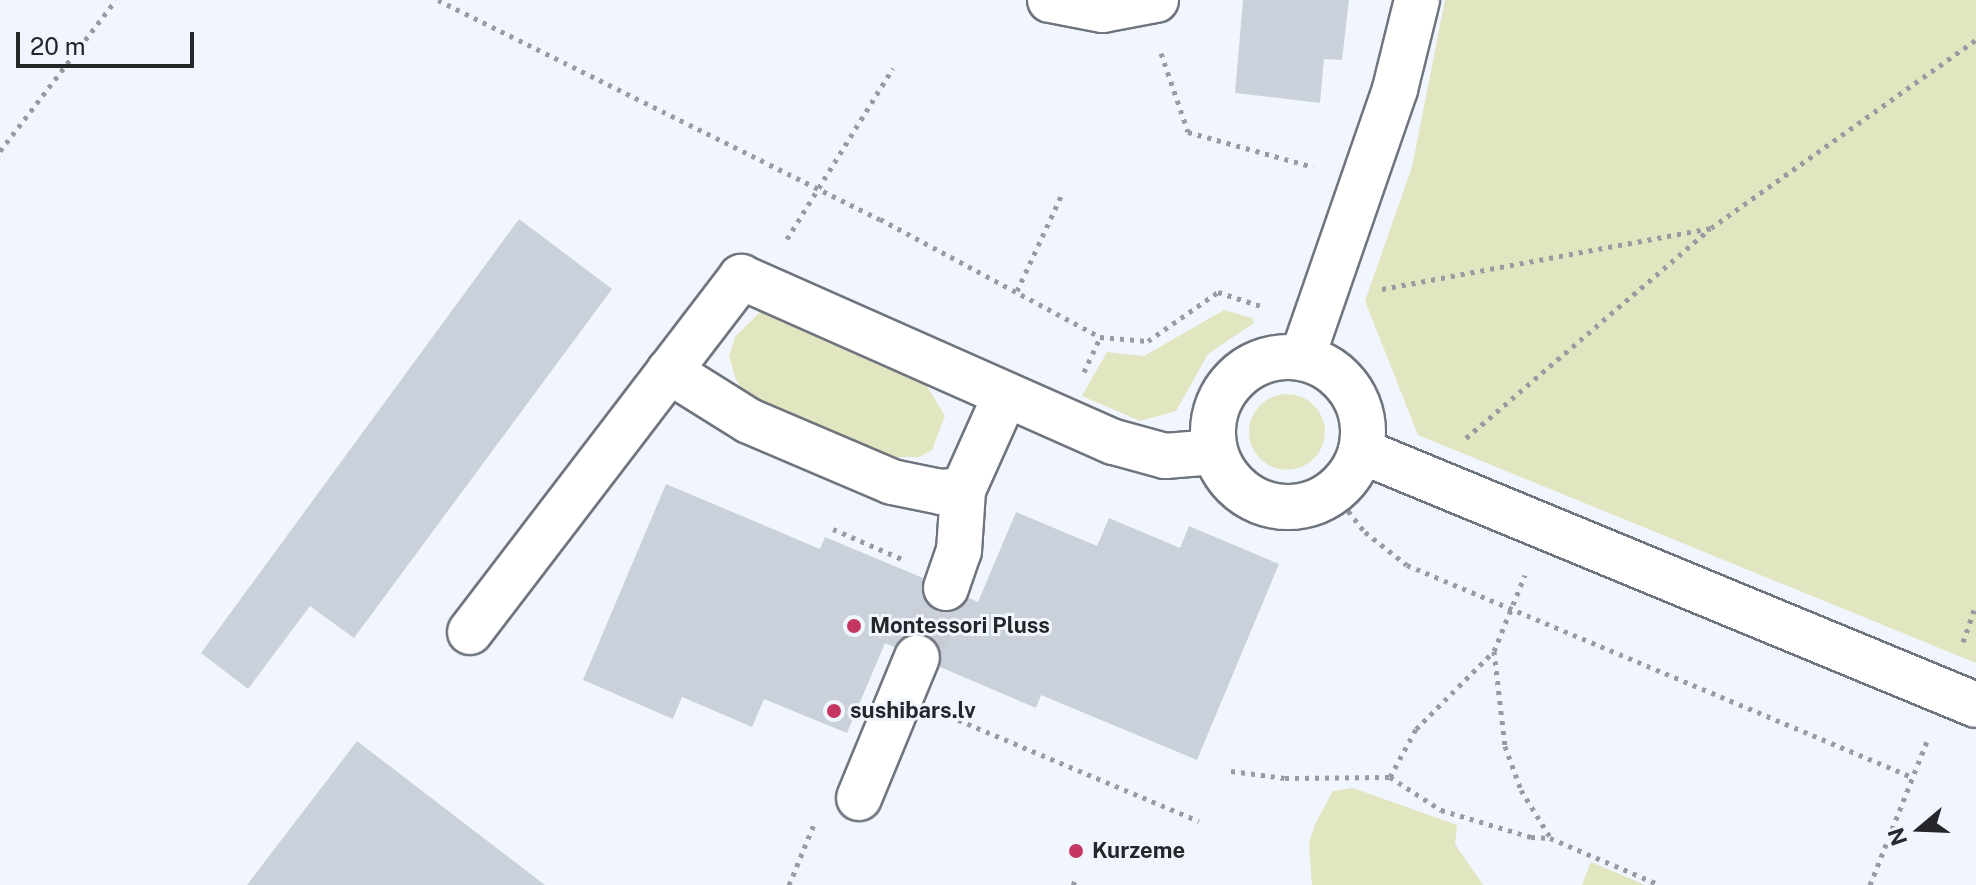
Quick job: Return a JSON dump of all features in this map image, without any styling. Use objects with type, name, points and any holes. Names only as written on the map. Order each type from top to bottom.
[{"type":"street","points":[[1050,0],[1103,10],[1156,0]]},
{"type":"street","points":[[1312,328],[1326,367],[1348,386],[1362,413],[1361,451],[1353,471],[1334,492],[1307,506],[1264,504],[1238,489],[1215,452],[1213,422],[1231,382],[1312,328],[1395,89],[1417,0]]},
{"type":"street","points":[[470,632],[741,277],[937,360],[1005,396],[1141,451],[1187,456],[1215,452]]},
{"type":"street","points":[[669,371],[749,421],[892,482],[941,492],[963,490]]},
{"type":"street","points":[[946,588],[959,551],[963,490],[1005,396]]},
{"type":"street","points":[[1361,451],[1961,699]]},
{"type":"street","points":[[859,798],[909,676]]},
{"type":"path","points":[[0,151],[116,0]]},
{"type":"path","points":[[438,0],[816,188],[1100,337],[1128,343],[1148,341],[1170,330],[1218,292],[1312,328],[1711,228]]},
{"type":"path","points":[[1156,0],[1162,65],[1188,132],[1364,180]]},
{"type":"path","points":[[1421,476],[1711,228],[1976,40]]},
{"type":"path","points":[[816,188],[893,68]]},
{"type":"path","points":[[1017,291],[1061,196]]},
{"type":"path","points":[[1334,492],[1365,532],[1407,565],[1912,777]]},
{"type":"path","points":[[1390,777],[1416,729],[1494,651],[1543,526]]},
{"type":"path","points":[[833,529],[911,563]]},
{"type":"path","points":[[1494,651],[1505,746],[1521,790],[1550,838]]},
{"type":"path","points":[[909,676],[1199,821]]},
{"type":"path","points":[[1870,885],[1912,777],[1961,699]]},
{"type":"path","points":[[1231,771],[1285,778],[1390,777],[1441,810],[1531,837],[1550,838],[1660,885]]},
{"type":"green space","points":[[1445,0],[1976,0],[1976,663],[1418,435],[1365,301],[1412,167]]},
{"type":"green space","points":[[1224,310],[1252,318],[1254,323],[1208,354],[1176,411],[1140,421],[1082,396],[1107,352],[1144,356]]},
{"type":"green space","points":[[760,312],[775,312],[925,383],[945,416],[932,450],[919,457],[880,457],[753,403],[736,380],[729,356],[735,337]]},
{"type":"green space","points":[[1287,394],[1301,397],[1314,405],[1322,418],[1325,432],[1322,446],[1314,459],[1301,467],[1287,470],[1273,467],[1260,459],[1252,446],[1249,432],[1252,418],[1260,405],[1273,397]]},
{"type":"green space","points":[[1353,788],[1457,825],[1455,844],[1483,885],[1312,885],[1309,844],[1315,824],[1333,791]]},
{"type":"green space","points":[[1591,862],[1645,885],[1582,885]]},
{"type":"building","points":[[1243,0],[1349,0],[1342,60],[1324,59],[1320,103],[1235,93]]},
{"type":"building","points":[[519,219],[612,289],[354,638],[310,606],[248,689],[201,653]]},
{"type":"building","points":[[666,484],[820,549],[825,537],[923,578],[922,593],[938,612],[951,612],[969,598],[978,602],[1016,512],[1097,546],[1109,518],[1180,548],[1189,526],[1279,564],[1197,760],[1041,695],[1036,708],[940,667],[937,642],[914,632],[894,647],[885,643],[847,733],[764,699],[752,727],[682,697],[673,719],[583,680]]},
{"type":"building","points":[[357,741],[545,885],[247,885]]},
{"type":"tunnel","points":[[917,657],[946,588]]},
{"type":"place","name":"Montessori Pluss","points":[[854,626]]},
{"type":"place","name":"sushibars.lv","points":[[834,711]]},
{"type":"place","name":"Kurzeme","points":[[1076,851]]}]
